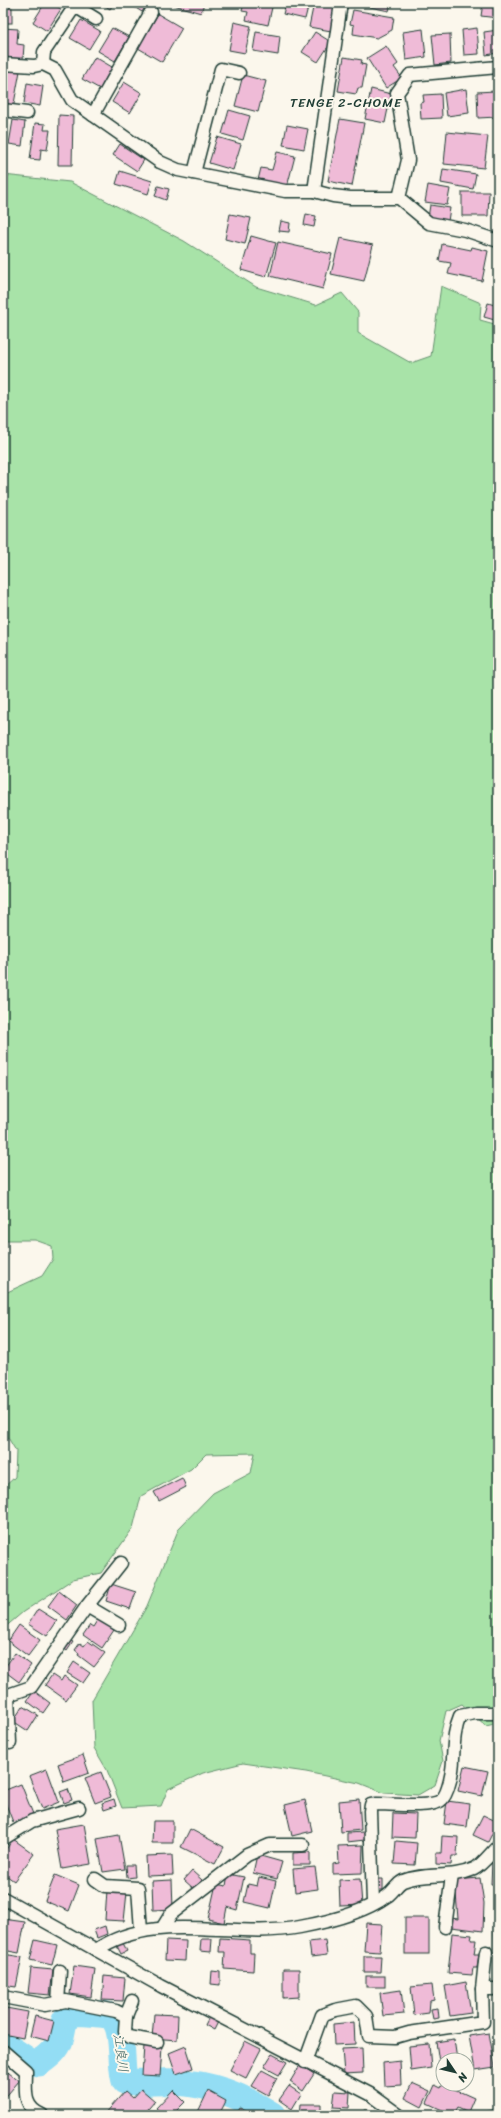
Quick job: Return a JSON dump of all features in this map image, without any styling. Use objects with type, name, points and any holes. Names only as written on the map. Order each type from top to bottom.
[{"type":"street","points":[[314,191],[341,3]]},
{"type":"street","points":[[43,64],[44,52],[73,4],[96,19]]},
{"type":"street","points":[[93,115],[151,12]]},
{"type":"street","points":[[3,64],[34,66],[43,64],[55,70],[72,100],[160,162],[178,170],[285,191],[314,191],[333,196],[350,198],[399,198],[429,223],[465,230],[498,241]]},
{"type":"street","points":[[399,198],[408,160],[397,93],[410,75],[498,67]]},
{"type":"street","points":[[194,173],[221,68],[239,73]]},
{"type":"street","points":[[3,110],[27,113]]},
{"type":"street","points":[[10,1743],[5,1695],[31,1687],[87,1606],[120,1563]]},
{"type":"street","points":[[87,1606],[119,1625]]},
{"type":"street","points":[[373,1904],[371,1805],[419,1805],[440,1801],[445,1795],[453,1768],[454,1729],[460,1716],[475,1713],[498,1713]]},
{"type":"street","points":[[3,1839],[32,1822],[79,1808]]},
{"type":"street","points":[[163,1927],[171,1914],[247,1854],[270,1845],[303,1845]]},
{"type":"street","points":[[96,1950],[107,1942],[141,1930],[163,1927],[262,1932],[300,1927],[364,1910],[387,1896],[402,1882],[426,1876],[452,1875],[475,1868],[498,1846]]},
{"type":"street","points":[[445,1927],[452,1875]]},
{"type":"street","points":[[95,1879],[105,1886],[138,1888],[141,1930]]},
{"type":"street","points":[[3,1898],[96,1950],[305,2062],[370,2094],[399,2115]]},
{"type":"street","points":[[305,2062],[322,2015],[335,2010],[356,2006],[366,2016],[369,2036],[395,2037],[409,2032],[483,2022],[488,1989],[486,1952]]},
{"type":"street","points":[[58,2003],[60,1971]]},
{"type":"street","points":[[3,1998],[45,2005],[66,2001],[116,2012],[126,2016]]},
{"type":"street","points":[[132,2001],[126,2016],[125,2031],[129,2037],[157,2042]]},
{"type":"street","points":[[3,2052],[26,2072],[25,2099],[29,2106],[38,2114]]},
{"type":"green space","points":[[3,175],[70,182],[184,241],[256,287],[316,305],[342,293],[358,312],[358,333],[411,363],[431,356],[441,286],[481,303],[480,320],[498,325],[498,1723],[486,1726],[462,1704],[446,1711],[439,1741],[443,1761],[435,1785],[418,1795],[384,1793],[359,1783],[306,1772],[243,1763],[203,1773],[168,1789],[161,1806],[122,1808],[107,1770],[94,1748],[92,1700],[147,1606],[179,1528],[213,1493],[251,1473],[255,1453],[206,1454],[191,1469],[141,1496],[133,1528],[101,1573],[73,1579],[23,1612],[3,1629],[3,1488],[15,1477],[16,1451],[7,1436],[3,1435],[3,1294],[42,1276],[53,1259],[52,1246],[35,1240],[7,1240],[3,1243]]},
{"type":"building","points":[[45,3],[51,3],[61,9],[47,31],[33,22]]},
{"type":"building","points":[[101,3],[114,3],[110,9]]},
{"type":"building","points":[[128,3],[148,3],[142,12]]},
{"type":"building","points":[[167,3],[204,3],[201,13]]},
{"type":"building","points":[[244,3],[273,3],[268,25],[246,20],[248,12],[242,11]]},
{"type":"building","points":[[286,3],[309,3],[305,19],[283,14]]},
{"type":"building","points":[[314,3],[335,7],[331,31],[309,27]]},
{"type":"building","points":[[371,3],[391,3],[389,11],[370,7]]},
{"type":"building","points":[[483,3],[498,3],[498,18],[481,16]]},
{"type":"building","points":[[3,8],[12,8],[12,23],[3,23]]},
{"type":"building","points":[[353,10],[394,17],[392,30],[377,38],[353,34],[354,25],[350,24]]},
{"type":"building","points":[[158,14],[182,28],[162,62],[138,48]]},
{"type":"building","points":[[81,20],[100,31],[89,49],[70,38]]},
{"type":"building","points":[[234,22],[251,26],[245,53],[229,50]]},
{"type":"building","points":[[3,28],[18,29],[17,44],[24,45],[23,59],[3,57]]},
{"type":"building","points":[[112,28],[129,37],[115,61],[98,51]]},
{"type":"building","points":[[477,28],[479,54],[464,55],[462,30]]},
{"type":"building","points":[[423,29],[426,57],[406,60],[403,32]]},
{"type":"building","points":[[498,30],[498,53],[486,55],[484,32]]},
{"type":"building","points":[[256,32],[280,36],[278,55],[253,51]]},
{"type":"building","points":[[315,32],[331,42],[318,62],[302,52]]},
{"type":"building","points":[[450,34],[451,63],[435,65],[432,35]]},
{"type":"building","points":[[386,46],[398,64],[394,67],[402,78],[386,88],[367,58]]},
{"type":"building","points":[[95,57],[112,67],[100,89],[82,79]]},
{"type":"building","points":[[344,57],[362,60],[361,64],[366,65],[362,88],[358,88],[356,94],[338,91]]},
{"type":"building","points":[[5,68],[20,71],[13,109],[3,107]]},
{"type":"building","points":[[243,75],[266,81],[258,112],[235,106]]},
{"type":"building","points":[[124,82],[142,93],[130,113],[112,102]]},
{"type":"building","points":[[27,83],[43,86],[40,106],[24,103]]},
{"type":"building","points":[[371,89],[391,94],[385,123],[365,119]]},
{"type":"building","points":[[466,89],[469,113],[447,116],[444,93]]},
{"type":"building","points":[[495,91],[497,117],[478,118],[477,92]]},
{"type":"building","points":[[441,94],[442,118],[421,119],[420,103],[424,102],[423,95]]},
{"type":"building","points":[[229,110],[250,116],[243,140],[222,134]]},
{"type":"building","points":[[59,115],[73,116],[72,165],[58,165]]},
{"type":"building","points":[[340,119],[364,123],[352,186],[328,181]]},
{"type":"building","points":[[13,120],[25,122],[22,146],[9,144]]},
{"type":"building","points":[[35,123],[45,124],[44,130],[50,130],[47,150],[41,149],[40,160],[30,159]]},
{"type":"building","points":[[287,125],[308,129],[304,149],[283,145]]},
{"type":"building","points":[[495,128],[498,128],[498,169],[494,169]]},
{"type":"building","points":[[447,132],[488,136],[484,168],[444,164]]},
{"type":"building","points":[[217,137],[241,144],[233,170],[209,163]]},
{"type":"building","points":[[120,144],[144,160],[137,171],[113,155]]},
{"type":"building","points":[[277,152],[295,156],[287,187],[258,180],[261,168],[272,170]]},
{"type":"building","points":[[443,169],[476,174],[473,189],[441,183]]},
{"type":"building","points":[[120,171],[152,181],[148,194],[116,184]]},
{"type":"building","points":[[428,185],[450,189],[447,205],[425,202]]},
{"type":"building","points":[[158,186],[169,189],[166,200],[155,196]]},
{"type":"building","points":[[462,192],[489,192],[488,216],[462,216]]},
{"type":"building","points":[[430,205],[450,208],[448,221],[428,218]]},
{"type":"building","points":[[230,214],[251,218],[245,244],[225,239]]},
{"type":"building","points":[[306,214],[316,216],[314,227],[304,225]]},
{"type":"building","points":[[281,221],[290,223],[289,232],[279,231]]},
{"type":"building","points":[[251,236],[276,243],[266,277],[241,270]]},
{"type":"building","points":[[340,238],[373,245],[364,281],[331,274]]},
{"type":"building","points":[[278,242],[332,254],[323,289],[270,276]]},
{"type":"building","points":[[442,244],[471,250],[472,247],[488,251],[482,281],[448,274],[451,263],[439,261]]},
{"type":"building","points":[[488,303],[498,306],[498,321],[484,317]]},
{"type":"building","points":[[182,1478],[186,1487],[159,1501],[154,1492]]},
{"type":"building","points":[[111,1584],[136,1592],[130,1609],[106,1601]]},
{"type":"building","points":[[59,1591],[77,1605],[67,1620],[48,1606]]},
{"type":"building","points":[[38,1609],[57,1621],[47,1636],[28,1624]]},
{"type":"building","points":[[98,1619],[114,1630],[102,1648],[83,1635],[90,1625],[93,1627]]},
{"type":"building","points":[[19,1625],[40,1640],[28,1656],[8,1641]]},
{"type":"building","points":[[68,1639],[73,1642],[67,1651],[62,1647]]},
{"type":"building","points":[[88,1641],[105,1653],[94,1667],[78,1655],[79,1653],[75,1650],[80,1643],[84,1646]]},
{"type":"building","points":[[15,1653],[31,1665],[19,1682],[3,1670]]},
{"type":"building","points":[[74,1662],[90,1673],[83,1683],[67,1673]]},
{"type":"building","points":[[52,1675],[61,1681],[64,1676],[77,1685],[66,1700],[45,1685]]},
{"type":"building","points":[[34,1691],[50,1703],[43,1713],[27,1701]]},
{"type":"building","points":[[23,1706],[38,1715],[28,1731],[13,1721]]},
{"type":"building","points":[[83,1755],[89,1773],[64,1782],[58,1764]]},
{"type":"building","points":[[464,1766],[488,1771],[482,1796],[458,1791]]},
{"type":"building","points":[[47,1769],[59,1802],[42,1809],[29,1776]]},
{"type":"building","points":[[101,1772],[111,1797],[95,1803],[85,1778]]},
{"type":"building","points":[[21,1784],[33,1814],[13,1822],[3,1797],[3,1791]]},
{"type":"building","points":[[68,1789],[72,1800],[64,1803],[60,1792]]},
{"type":"building","points":[[114,1799],[116,1806],[104,1810],[102,1803]]},
{"type":"building","points":[[359,1799],[361,1830],[341,1832],[339,1801]]},
{"type":"building","points":[[305,1800],[312,1831],[292,1836],[285,1805]]},
{"type":"building","points":[[447,1801],[470,1804],[467,1827],[444,1824]]},
{"type":"building","points":[[393,1813],[416,1814],[415,1838],[392,1837]]},
{"type":"building","points":[[483,1815],[498,1822],[488,1842],[473,1835]]},
{"type":"building","points":[[153,1821],[173,1821],[173,1843],[152,1843]]},
{"type":"building","points":[[84,1824],[91,1864],[62,1869],[55,1829]]},
{"type":"building","points":[[190,1829],[224,1847],[215,1864],[181,1847]]},
{"type":"building","points":[[364,1832],[365,1840],[347,1842],[347,1833]]},
{"type":"building","points":[[119,1835],[125,1869],[103,1872],[97,1839]]},
{"type":"building","points":[[442,1836],[458,1837],[457,1856],[452,1856],[451,1865],[436,1864],[436,1853],[441,1853]]},
{"type":"building","points":[[13,1839],[34,1854],[14,1881],[3,1873],[3,1854]]},
{"type":"building","points":[[396,1841],[417,1843],[415,1865],[394,1864]]},
{"type":"building","points":[[363,1845],[362,1873],[333,1874],[333,1864],[339,1863],[338,1846]]},
{"type":"building","points":[[310,1852],[310,1865],[293,1865],[293,1853]]},
{"type":"building","points":[[172,1855],[173,1875],[147,1876],[146,1856]]},
{"type":"building","points":[[257,1855],[282,1862],[277,1879],[253,1873]]},
{"type":"building","points":[[492,1861],[498,1862],[498,1884],[491,1884]]},
{"type":"building","points":[[126,1865],[134,1865],[135,1877],[127,1878]]},
{"type":"building","points":[[315,1867],[318,1889],[295,1892],[293,1869]]},
{"type":"building","points":[[192,1871],[202,1880],[194,1889],[184,1880]]},
{"type":"building","points":[[228,1874],[244,1877],[237,1910],[227,1907],[224,1923],[208,1919],[216,1884],[226,1886]]},
{"type":"building","points":[[55,1875],[79,1885],[69,1911],[45,1901]]},
{"type":"building","points":[[259,1877],[276,1881],[270,1908],[244,1902],[248,1884],[257,1886]]},
{"type":"building","points":[[480,1878],[484,1903],[483,1931],[451,1927],[451,1918],[458,1919],[455,1880]]},
{"type":"building","points":[[360,1879],[362,1905],[340,1906],[339,1880]]},
{"type":"building","points":[[375,1879],[383,1879],[383,1890],[376,1890]]},
{"type":"building","points":[[172,1880],[173,1909],[153,1910],[152,1881]]},
{"type":"building","points":[[107,1890],[127,1892],[124,1921],[105,1920]]},
{"type":"building","points":[[405,1918],[429,1918],[429,1954],[405,1954]]},
{"type":"building","points":[[3,1919],[25,1922],[19,1953],[3,1950]]},
{"type":"building","points":[[366,1923],[382,1924],[380,1952],[364,1951]]},
{"type":"building","points":[[105,1926],[107,1934],[97,1938],[94,1930]]},
{"type":"building","points":[[498,1926],[498,1949],[495,1949],[494,1927]]},
{"type":"building","points":[[452,1933],[472,1935],[471,1940],[476,1940],[474,1954],[479,1954],[477,1968],[473,1968],[472,1975],[448,1973]]},
{"type":"building","points":[[220,1938],[250,1940],[250,1953],[254,1953],[253,1971],[224,1969],[225,1952],[219,1952]]},
{"type":"building","points":[[201,1939],[212,1939],[211,1952],[200,1951]]},
{"type":"building","points":[[35,1940],[57,1945],[52,1965],[30,1960]]},
{"type":"building","points":[[166,1940],[186,1941],[185,1961],[165,1960]]},
{"type":"building","points":[[325,1940],[327,1955],[311,1957],[309,1942]]},
{"type":"building","points":[[122,1941],[127,1951],[121,1954],[116,1944]]},
{"type":"building","points":[[3,1954],[22,1957],[16,1987],[3,1985]]},
{"type":"building","points":[[364,1956],[381,1956],[380,1972],[364,1972]]},
{"type":"building","points":[[74,1966],[95,1969],[91,1997],[70,1994]]},
{"type":"building","points":[[31,1968],[53,1970],[50,1995],[28,1993]]},
{"type":"building","points":[[283,1969],[299,1969],[299,1997],[283,1998]]},
{"type":"building","points":[[212,1971],[220,1972],[220,1985],[211,1984]]},
{"type":"building","points":[[104,1976],[125,1978],[123,2001],[102,2000]]},
{"type":"building","points":[[366,1976],[385,1976],[385,1987],[366,1987]]},
{"type":"building","points":[[466,1982],[471,2013],[450,2016],[445,1986]]},
{"type":"building","points":[[432,1985],[434,2000],[430,2001],[429,2013],[414,2015],[411,1987]]},
{"type":"building","points":[[401,1990],[404,2014],[383,2016],[380,1993]]},
{"type":"building","points":[[6,2008],[28,2012],[23,2038],[3,2034]]},
{"type":"building","points":[[438,2008],[439,2018],[433,2019],[431,2009]]},
{"type":"building","points":[[154,2014],[178,2015],[177,2040],[152,2038]]},
{"type":"building","points":[[35,2016],[54,2021],[49,2041],[30,2036]]},
{"type":"building","points":[[209,2017],[218,2022],[214,2030],[205,2025]]},
{"type":"building","points":[[354,2022],[355,2044],[334,2045],[333,2024]]},
{"type":"building","points":[[489,2033],[495,2067],[475,2070],[475,2052],[472,2052],[469,2036]]},
{"type":"building","points":[[454,2039],[456,2052],[438,2052],[436,2042]]},
{"type":"building","points":[[245,2041],[261,2049],[246,2078],[230,2070]]},
{"type":"building","points":[[429,2044],[431,2068],[411,2071],[409,2046]]},
{"type":"building","points":[[144,2046],[162,2047],[160,2076],[142,2075]]},
{"type":"building","points":[[186,2046],[193,2068],[176,2074],[169,2053]]},
{"type":"building","points":[[362,2048],[363,2073],[344,2074],[342,2049]]},
{"type":"building","points":[[272,2054],[287,2062],[279,2075],[264,2067]]},
{"type":"building","points":[[400,2061],[401,2085],[384,2086],[383,2063]]},
{"type":"building","points":[[300,2065],[314,2074],[303,2091],[290,2082]]},
{"type":"building","points":[[4,2069],[19,2081],[3,2100],[3,2070]]},
{"type":"building","points":[[262,2070],[277,2078],[268,2095],[252,2086]]},
{"type":"building","points":[[412,2083],[430,2091],[422,2107],[405,2098]]},
{"type":"building","points":[[435,2085],[435,2092],[461,2092],[474,2098],[468,2112],[458,2107],[453,2115],[427,2103]]},
{"type":"building","points":[[289,2086],[301,2094],[292,2109],[279,2100]]},
{"type":"building","points":[[141,2089],[155,2101],[143,2115],[104,2115],[125,2091],[133,2098]]},
{"type":"building","points":[[173,2090],[185,2102],[172,2115],[164,2115],[156,2108]]},
{"type":"building","points":[[208,2091],[226,2101],[219,2115],[197,2114]]},
{"type":"building","points":[[335,2091],[350,2092],[349,2108],[333,2107]]},
{"type":"building","points":[[301,2104],[321,2104],[321,2115],[300,2115]]},
{"type":"building","points":[[240,2108],[253,2115],[236,2115]]},
{"type":"building","points":[[497,2109],[498,2115],[486,2115],[485,2112]]},
{"type":"building","points":[[365,2110],[385,2112],[385,2115],[365,2115]]},
{"type":"waterway","name":"江良川","points":[[3,2044],[29,2061],[39,2063],[57,2047],[66,2018],[73,2012],[107,2015],[113,2019],[120,2034],[123,2074],[125,2081],[174,2082],[201,2085],[237,2096],[272,2115]]},
{"type":"district","name":"TENGE 2-CHOME","points":[[346,102]]}]
